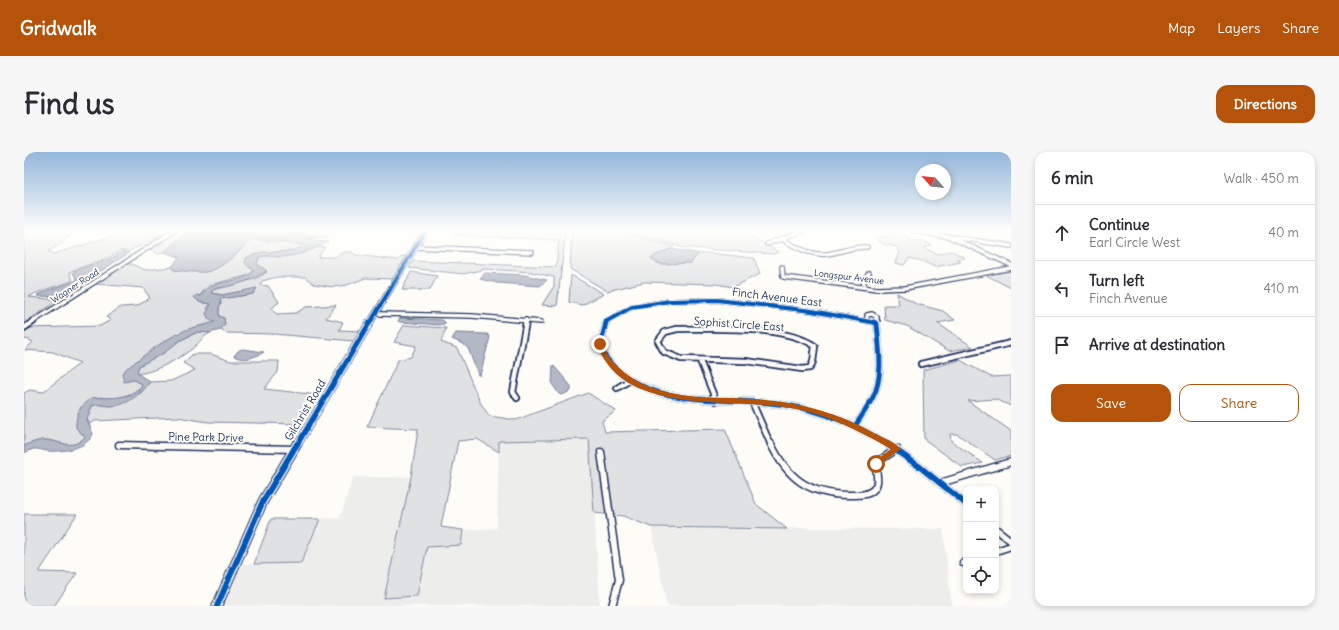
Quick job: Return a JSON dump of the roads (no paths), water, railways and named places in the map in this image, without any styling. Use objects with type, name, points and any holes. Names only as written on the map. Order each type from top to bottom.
[{"type":"street","name":"Wagner Road","points":[[24,328],[141,252]]},
{"type":"street","name":"Gilchrist Road","points":[[217,606],[251,526],[294,449],[377,314],[412,252]]},
{"type":"street","points":[[812,252],[816,254],[832,252]]},
{"type":"street","points":[[983,252],[1011,265]]},
{"type":"street","name":"Longspur Avenue","points":[[782,267],[783,276],[865,287],[905,288],[1011,268]]},
{"type":"street","points":[[865,287],[863,280],[869,273]]},
{"type":"street","name":"Finch Avenue East","points":[[875,323],[867,320],[737,301],[665,300],[632,307],[610,319],[602,329],[600,338],[602,350],[608,361],[618,371],[630,380],[654,391],[674,396],[716,401],[752,402],[792,406],[828,415],[855,426],[897,449],[963,502]]},
{"type":"street","points":[[377,314],[387,316],[396,314],[541,322]]},
{"type":"street","points":[[855,426],[873,398],[877,388],[880,370],[875,323],[877,317],[875,315],[867,315],[867,320]]},
{"type":"street","points":[[517,398],[513,392],[526,320]]},
{"type":"street","name":"Sophist Circle East","points":[[677,329],[746,331],[801,338],[811,342],[816,349],[813,362],[810,368],[806,369],[746,361],[700,361],[681,359],[664,352],[658,338],[665,331],[677,329]]},
{"type":"street","points":[[921,364],[1011,343]]},
{"type":"street","points":[[700,361],[716,401]]},
{"type":"street","points":[[617,388],[630,380]]},
{"type":"street","points":[[752,402],[782,465],[799,483],[820,492],[832,495],[863,494],[871,492],[876,486],[878,480],[877,462],[897,449]]},
{"type":"street","name":"Pine Park Drive","points":[[119,445],[294,449]]},
{"type":"street","points":[[601,452],[619,580],[612,606]]},
{"type":"street","points":[[940,483],[1011,462]]},
{"type":"street","points":[[999,532],[1011,542]]},
{"type":"street","points":[[999,550],[1011,546]]}]
